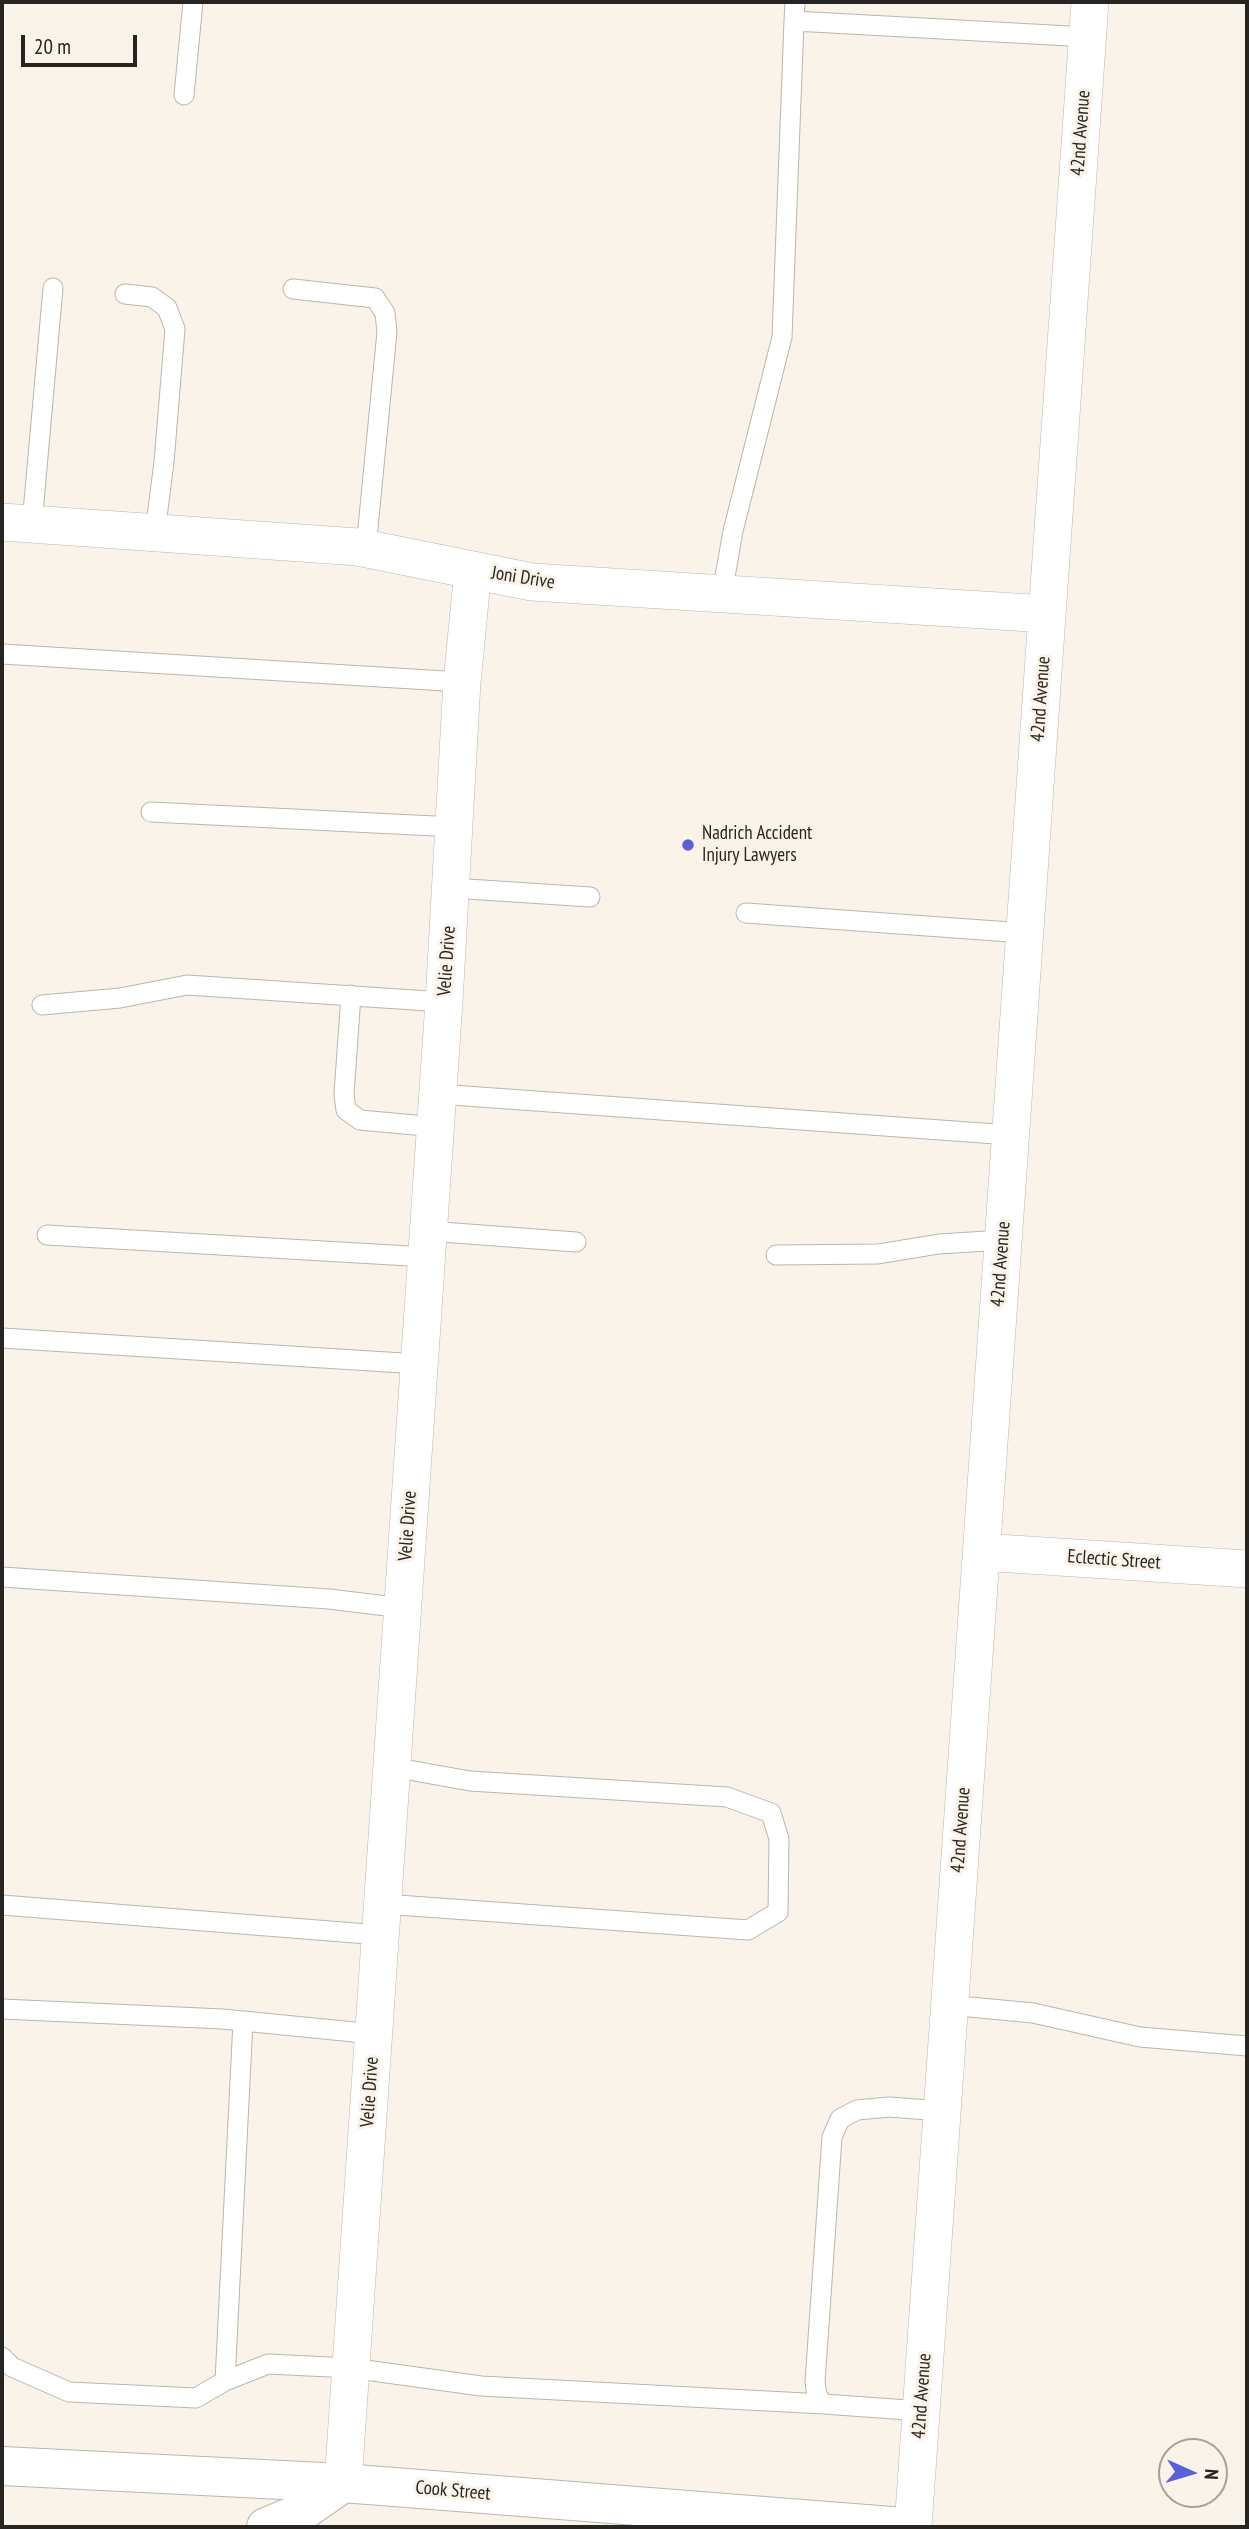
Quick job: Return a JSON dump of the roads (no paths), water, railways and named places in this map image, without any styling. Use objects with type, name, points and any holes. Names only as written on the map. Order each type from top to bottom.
[{"type":"main road","name":"Cook Street","points":[[2,2466],[343,2483],[904,2527]]},
{"type":"main road","points":[[266,2527],[300,2513],[343,2483]]},
{"type":"street","name":"42nd Avenue","points":[[913,2527],[1089,19]]},
{"type":"street","name":"Joni Drive","points":[[17,523],[366,548],[532,582],[1047,614]]},
{"type":"street","name":"Velie Drive","points":[[343,2483],[452,888],[462,682],[473,570]]},
{"type":"street","name":"Eclectic Street","points":[[981,1552],[1247,1569]]},
{"type":"lane","points":[[184,95],[193,2]]},
{"type":"lane","points":[[722,594],[733,531],[782,337],[795,11],[1089,19]]},
{"type":"lane","points":[[17,523],[53,288]]},
{"type":"lane","points":[[293,289],[375,298],[385,313],[387,332],[366,548]]},
{"type":"lane","points":[[125,294],[152,297],[167,308],[175,329],[155,533]]},
{"type":"lane","points":[[2,654],[462,682]]},
{"type":"lane","points":[[151,812],[455,827]]},
{"type":"lane","points":[[452,888],[590,897]]},
{"type":"lane","points":[[746,913],[1024,933]]},
{"type":"lane","points":[[42,1005],[120,998],[187,985],[444,1002]]},
{"type":"lane","points":[[351,995],[344,1094],[346,1110],[360,1121],[437,1110],[1010,1135]]},
{"type":"lane","points":[[47,1235],[427,1244],[576,1242]]},
{"type":"lane","points":[[776,1255],[878,1254],[939,1244],[1003,1240]]},
{"type":"lane","points":[[2,1338],[419,1364]]},
{"type":"lane","points":[[2,1577],[329,1599],[403,1608]]},
{"type":"lane","points":[[2,1905],[748,1930],[778,1912],[779,1839],[771,1812],[727,1797],[470,1781],[391,1767]]},
{"type":"lane","points":[[949,2005],[1033,2013],[1140,2037],[1247,2046]]},
{"type":"lane","points":[[2,2009],[243,2021],[373,2034]]},
{"type":"lane","points":[[225,2381],[243,2021]]},
{"type":"lane","points":[[824,2404],[817,2396],[815,2382],[832,2137],[840,2119],[857,2110],[889,2107],[942,2111]]},
{"type":"lane","points":[[2,2357],[12,2367],[69,2392],[196,2398],[225,2381],[268,2364],[351,2368],[481,2386],[922,2411]]},
{"type":"place","name":"Nadrich Accident Injury Lawyers","points":[[688,845]]}]
